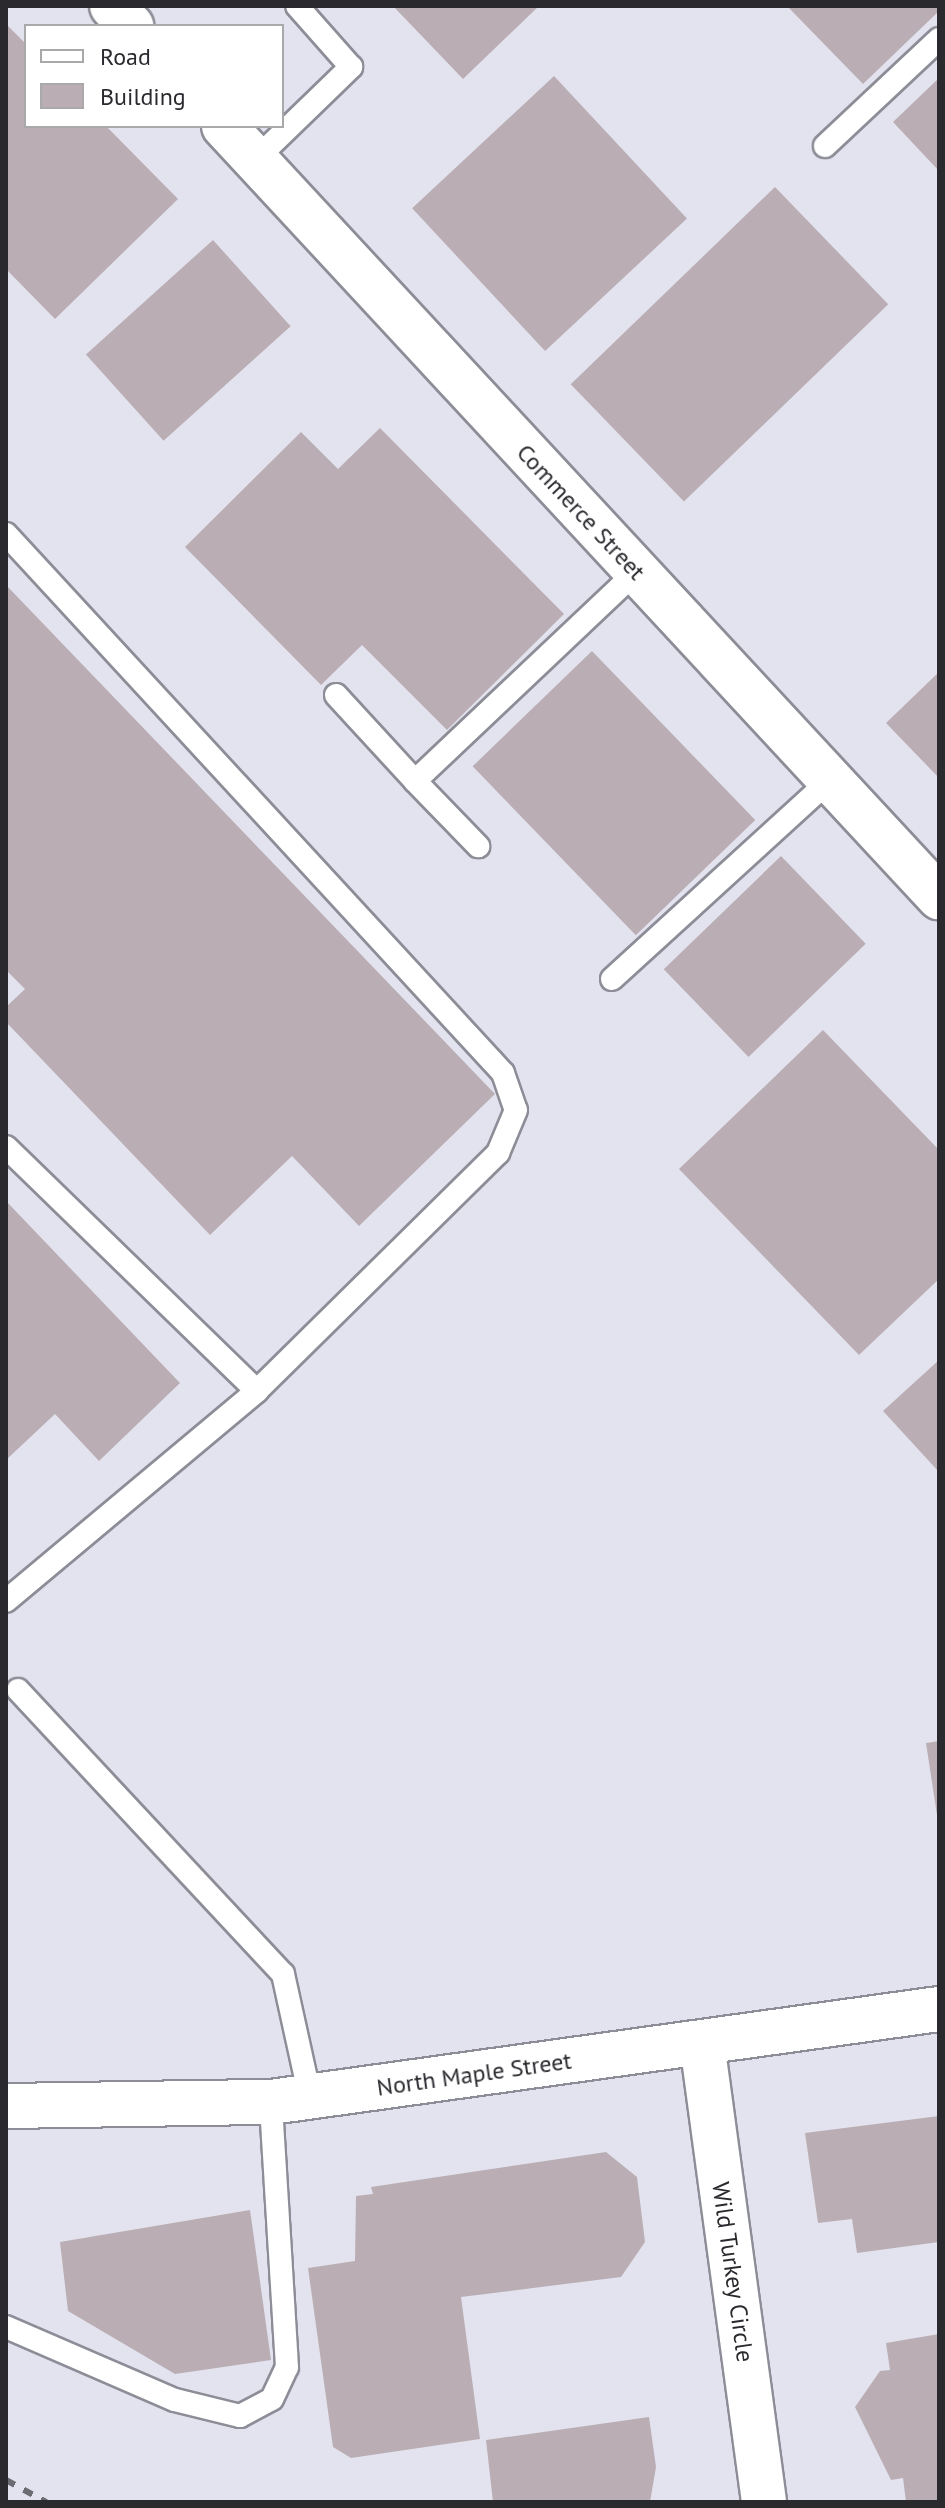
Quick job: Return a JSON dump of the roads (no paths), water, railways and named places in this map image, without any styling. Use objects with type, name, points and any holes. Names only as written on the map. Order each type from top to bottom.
[{"type":"street","points":[[112,6],[129,24]]},
{"type":"street","name":"Commerce Street","points":[[226,128],[939,897]]},
{"type":"street","name":"North Maple Street","points":[[6,2106],[290,2099],[939,2009]]},
{"type":"street","name":"Wild Turkey Circle","points":[[702,2043],[764,2502]]},
{"type":"lane","points":[[255,160],[351,67],[297,6]]},
{"type":"lane","points":[[825,146],[939,39]]},
{"type":"lane","points":[[6,534],[503,1073],[516,1110],[498,1153],[257,1391],[6,1601]]},
{"type":"lane","points":[[415,781],[636,572]]},
{"type":"lane","points":[[336,695],[478,846]]},
{"type":"lane","points":[[612,979],[830,780]]},
{"type":"lane","points":[[6,1147],[257,1391]]},
{"type":"lane","points":[[6,2327],[175,2400],[240,2416],[272,2399],[287,2367],[290,2099],[283,1974],[18,1690]]},
{"type":"railway","points":[[6,2480],[46,2502]]}]
